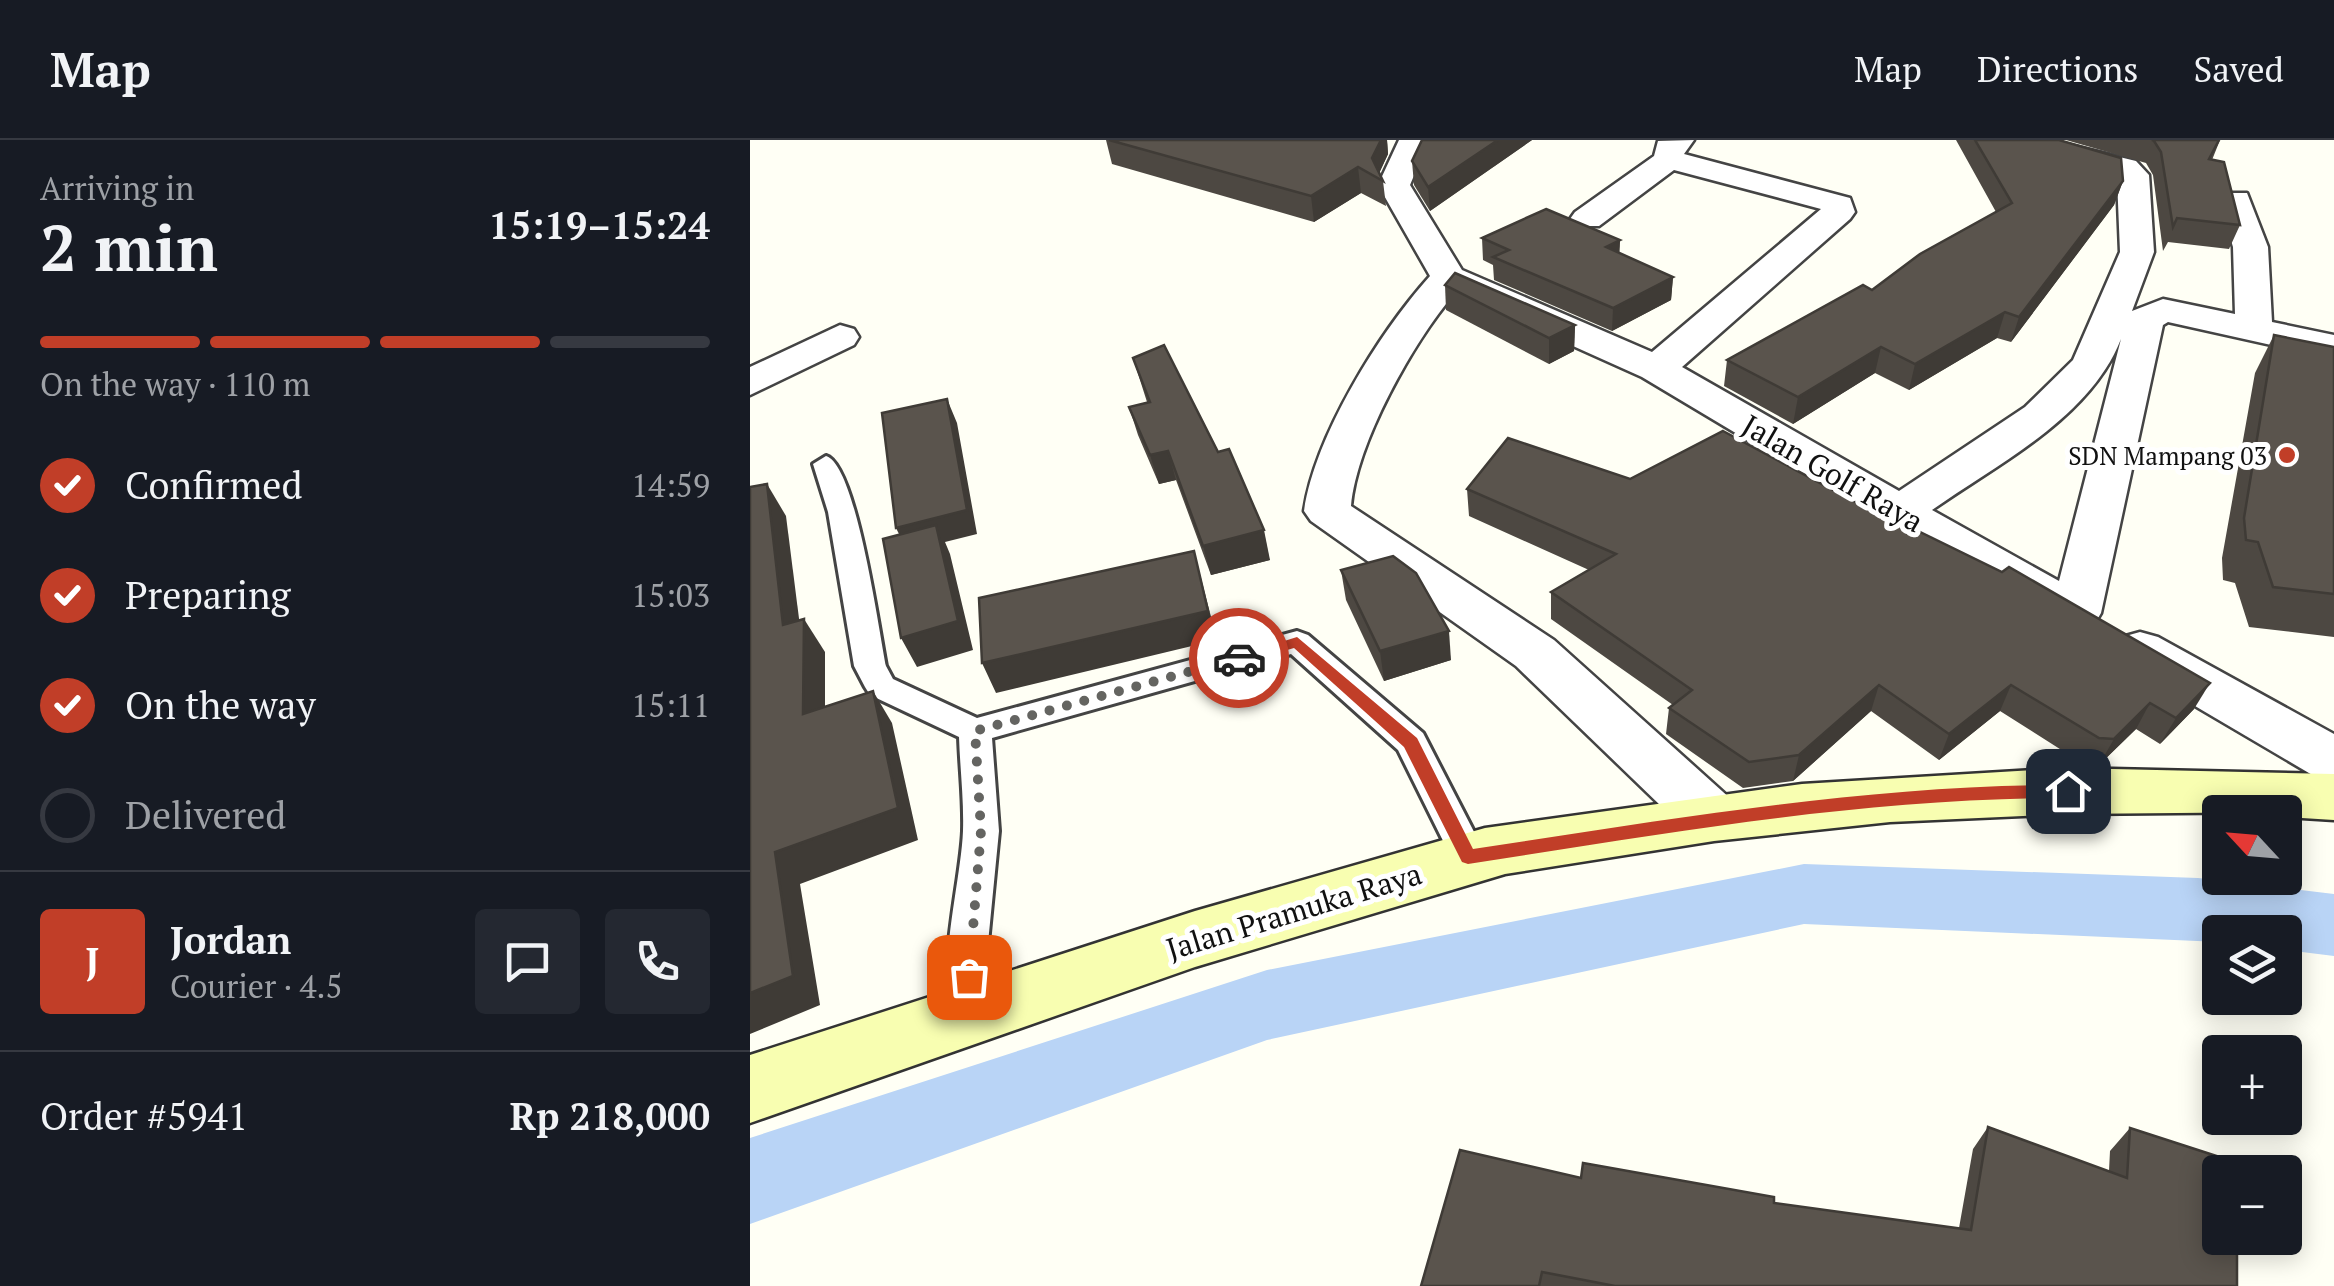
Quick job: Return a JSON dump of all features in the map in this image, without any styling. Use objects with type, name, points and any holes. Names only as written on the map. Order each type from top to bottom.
[{"type":"street","points":[[1406,143],[1394,186],[1449,277],[1408,324],[1332,472],[1328,511],[1535,653],[1711,817]]},
{"type":"street","points":[[1898,512],[2040,416],[2072,387],[2092,365],[2120,302],[2137,252],[2133,175],[2124,168],[2041,146]]},
{"type":"street","points":[[1587,219],[1674,150],[1746,165],[1838,205],[1838,212],[1656,369]]},
{"type":"street","points":[[2236,200],[2247,222],[2254,269],[2252,330]]},
{"type":"street","name":"Jalan Golf Raya","points":[[1449,277],[1656,369],[2334,760]]},
{"type":"street","points":[[2076,613],[2144,319],[2163,310],[2334,347]]},
{"type":"street","points":[[750,383],[840,337]]},
{"type":"street","name":"Jalan Pramuka Raya","points":[[750,1088],[968,1011],[1468,857],[1819,803],[1994,791],[2253,792],[2334,797]]},
{"type":"lane","points":[[826,464],[842,512],[870,666],[881,687],[975,731],[1297,642],[1411,742],[1468,857]]},
{"type":"lane","points":[[968,1011],[981,831],[975,731]]},
{"type":"building","points":[[1109,140],[1381,140],[1372,158],[1383,181],[1358,167],[1311,196]]},
{"type":"building","points":[[1422,140],[1498,140],[1428,187],[1412,161]]},
{"type":"building","points":[[1975,140],[2059,140],[2121,158],[2123,181],[2019,317],[2005,312],[1915,364],[1881,347],[1798,397],[1727,360],[1863,285],[1872,290],[1920,254],[2012,203]]},
{"type":"building","points":[[2152,140],[2219,140],[2209,159],[2224,162],[2240,225],[2177,218],[2173,227],[2161,152]]},
{"type":"building","points":[[1546,209],[1620,240],[1606,247],[1673,277],[1613,308],[1493,257],[1509,250],[1482,238]]},
{"type":"building","points":[[1455,273],[1575,325],[1549,338],[1445,285]]},
{"type":"building","name":"SDN Mampang 03","points":[[2274,335],[2334,347],[2334,594],[2273,587],[2258,542],[2246,540],[2244,518]]},
{"type":"building","points":[[1164,345],[1218,452],[1229,449],[1264,530],[1203,546],[1168,451],[1150,455],[1129,407],[1150,402],[1133,358]]},
{"type":"building","points":[[947,399],[967,510],[896,528],[882,413]]},
{"type":"building","points":[[1723,431],[1917,535],[1920,532],[2002,572],[2009,567],[2210,683],[2176,718],[2150,703],[2114,739],[2099,738],[2011,685],[1949,734],[1879,685],[1799,755],[1749,762],[1669,708],[1692,690],[1551,592],[1616,554],[1467,489],[1508,438],[1630,479]]},
{"type":"building","points":[[767,484],[783,625],[804,619],[803,714],[873,691],[898,808],[775,852],[793,976],[750,993],[750,487]]},
{"type":"building","points":[[936,525],[958,621],[901,638],[883,539]]},
{"type":"building","points":[[1194,551],[1208,611],[982,663],[979,598]]},
{"type":"building","points":[[1393,556],[1416,573],[1449,631],[1380,651],[1341,570]]},
{"type":"building","points":[[1988,1127],[2127,1178],[2130,1128],[2213,1155],[2202,1155],[2202,1255],[2237,1255],[2237,1286],[1615,1286],[1542,1272],[1539,1286],[1421,1286],[1460,1150],[1581,1178],[1583,1163],[1774,1197],[1774,1203],[1971,1230]]},
{"type":"waterway","points":[[750,1181],[1267,1005],[1804,894],[2198,909],[2334,925]]},
{"type":"way so far","points":[[969,977],[981,831],[975,731],[1239,658]]},
{"type":"place","name":"SDN Mampang 03","points":[[2287,455]]},
{"type":"route","points":[[1239,658],[1297,642],[1411,742],[1468,857],[1819,803],[1994,791],[2068,791]]}]
